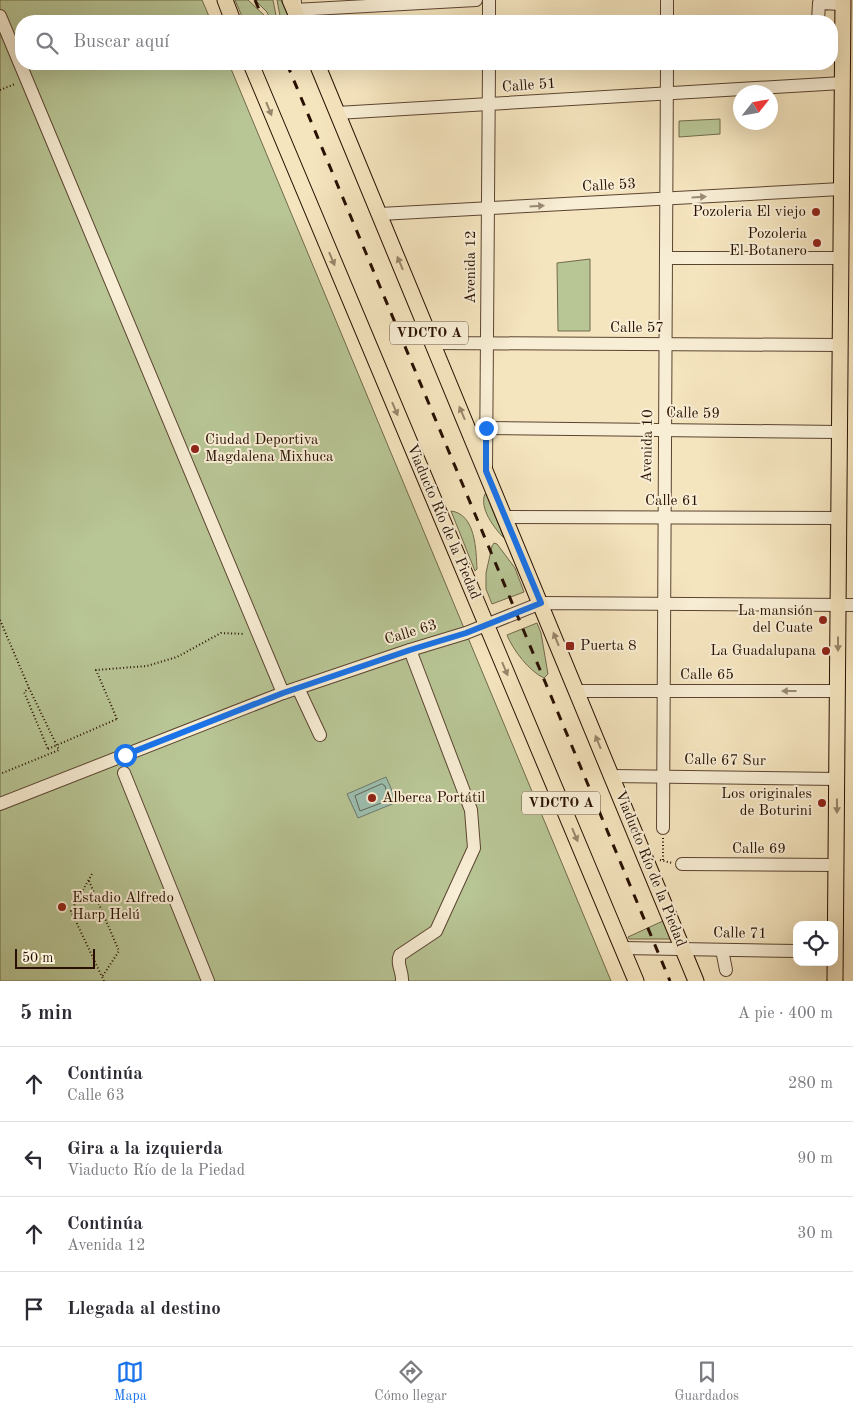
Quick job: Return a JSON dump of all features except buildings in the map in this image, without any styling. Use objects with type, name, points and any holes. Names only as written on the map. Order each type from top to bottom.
[{"type":"main road","points":[[225,0],[231,15]]},
{"type":"main road","points":[[838,44],[842,2]]},
{"type":"main road","points":[[835,921],[838,691],[846,605],[839,518],[842,83],[838,61]]},
{"type":"main road","name":"Viaducto Río de la Piedad","points":[[254,70],[636,981]]},
{"type":"main road","name":"Viaducto Río de la Piedad","points":[[320,70],[506,517],[696,981]]},
{"type":"main road","points":[[835,966],[835,981]]},
{"type":"street","points":[[295,8],[476,0]]},
{"type":"street","points":[[489,0],[489,15]]},
{"type":"street","points":[[667,0],[667,15]]},
{"type":"street","points":[[818,15],[819,3],[842,2]]},
{"type":"street","points":[[0,16],[15,52]]},
{"type":"street","points":[[22,70],[283,693]]},
{"type":"street","name":"Avenida 12","points":[[486,471],[489,70]]},
{"type":"street","name":"Avenida 10","points":[[663,828],[667,70]]},
{"type":"street","name":"Calle 51","points":[[338,113],[842,83]]},
{"type":"street","name":"Calle 53","points":[[380,214],[841,190]]},
{"type":"street","points":[[666,258],[841,258]]},
{"type":"street","name":"Calle 57","points":[[433,343],[840,345]]},
{"type":"street","name":"Calle 59","points":[[486,428],[839,432]]},
{"type":"street","name":"Calle 61","points":[[506,517],[839,518]]},
{"type":"street","name":"Calle 63","points":[[0,804],[283,693],[466,633],[541,603],[846,605]]},
{"type":"street","points":[[402,981],[398,960],[400,955],[430,936],[436,930],[474,848],[474,829],[470,810],[410,650]]},
{"type":"street","points":[[298,688],[320,734]]},
{"type":"street","name":"Calle 65","points":[[577,691],[838,691]]},
{"type":"street","points":[[124,773],[208,981]]},
{"type":"street","name":"Calle 67 Sur","points":[[612,776],[837,779]]},
{"type":"street","name":"Calle 69","points":[[682,864],[836,866]]},
{"type":"street","name":"Calle 71","points":[[623,948],[793,951]]},
{"type":"street","points":[[722,950],[726,970]]},
{"type":"path","points":[[0,90],[26,79]]},
{"type":"path","points":[[0,620],[58,750],[0,774]]},
{"type":"path","points":[[29,688],[24,692],[48,749],[117,719],[96,670],[147,666],[177,657],[221,633],[259,634]]},
{"type":"path","points":[[663,828],[663,861]]},
{"type":"path","points":[[645,858],[682,864]]},
{"type":"path","points":[[92,874],[71,911],[104,981]]},
{"type":"path","points":[[89,881],[119,951],[102,977]]},
{"type":"green space","name":"Ciudad Deportiva Magdalena Mixhuca","points":[[0,0],[202,0],[208,15],[15,15],[15,70],[231,70],[611,981],[0,981]]},
{"type":"green space","points":[[235,0],[248,0],[264,15],[241,15]]},
{"type":"green space","points":[[255,0],[273,0],[276,15],[268,15]]},
{"type":"green space","points":[[277,0],[281,0],[287,15],[280,15]]},
{"type":"green space","points":[[720,119],[720,134],[679,137],[679,121]]},
{"type":"green space","points":[[590,259],[590,331],[558,331],[557,263]]},
{"type":"green space","points":[[485,494],[504,538],[488,517],[484,505]]},
{"type":"green space","points":[[451,511],[459,514],[470,526],[476,553],[477,569],[475,571]]},
{"type":"green space","points":[[494,543],[497,544],[515,568],[524,592],[492,604],[486,589],[486,573]]},
{"type":"green space","points":[[537,623],[541,633],[548,674],[544,678],[538,675],[522,659],[507,635]]},
{"type":"green space","points":[[665,920],[673,939],[629,939],[628,937]]},
{"type":"water","name":"Alberca Portátil","points":[[386,777],[397,802],[358,818],[347,794]]},
{"type":"railway","points":[[255,0],[261,15]]},
{"type":"railway","points":[[290,70],[670,981]]},
{"type":"place","name":"Pozoleria El viejo","points":[[816,212]]},
{"type":"place","name":"Pozoleria El Botanero","points":[[817,243]]},
{"type":"place","name":"Ciudad Deportiva Magdalena Mixhuca","points":[[195,449]]},
{"type":"place","name":"La mansión del Cuate","points":[[823,620]]},
{"type":"place","name":"Puerta 8","points":[[570,646]]},
{"type":"place","name":"La Guadalupana","points":[[826,651]]},
{"type":"place","name":"Alberca Portátil","points":[[372,798]]},
{"type":"place","name":"Los originales de Boturini","points":[[822,803]]},
{"type":"place","name":"Estadio Alfredo Harp Helú","points":[[62,907]]},
{"type":"route","points":[[125,755],[283,693],[466,633],[541,603],[486,471],[486,428]]}]
